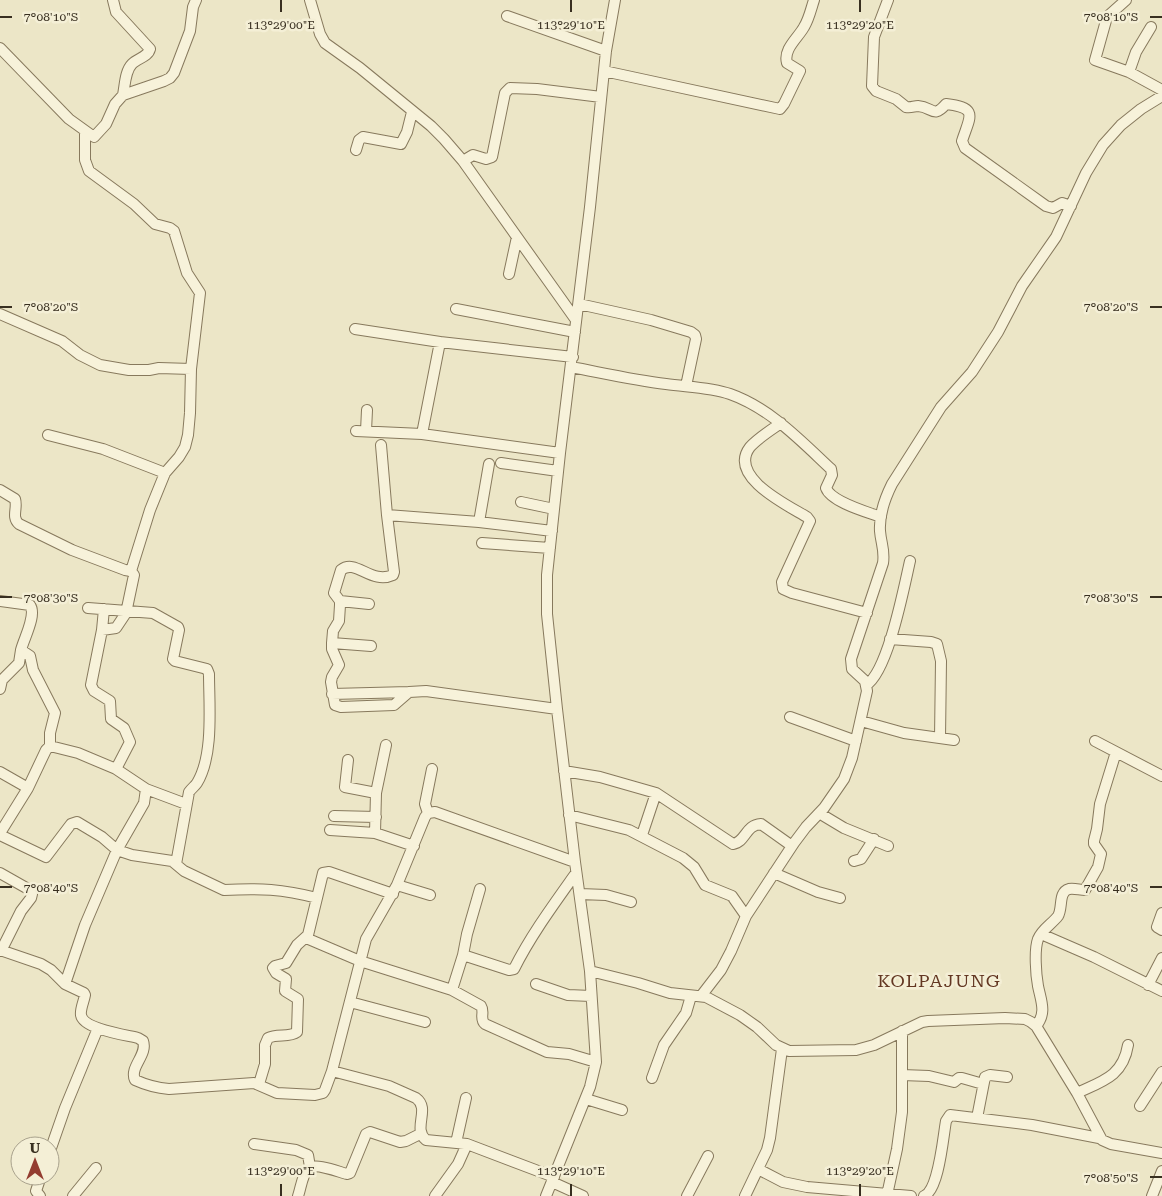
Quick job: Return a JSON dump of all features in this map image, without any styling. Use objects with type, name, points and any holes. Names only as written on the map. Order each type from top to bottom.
[{"type":"street","points":[[0,48],[69,118],[92,137],[95,136],[106,124],[115,104],[123,95],[129,69],[133,63],[148,54],[150,49],[116,12],[113,0]]},
{"type":"street","points":[[123,95],[164,81],[174,73],[190,31],[193,7],[196,0]]},
{"type":"street","points":[[310,0],[320,34],[326,43],[444,139],[464,161],[576,320]]},
{"type":"street","points":[[546,1196],[586,1099],[596,1062],[590,971],[575,867],[557,709],[548,614],[548,575],[560,453],[575,365],[576,320],[606,51],[614,0]]},
{"type":"street","points":[[604,71],[780,109],[800,71],[787,63],[786,60],[793,40],[805,25],[814,0]]},
{"type":"street","points":[[888,0],[874,37],[872,86],[876,91],[896,99],[906,107],[921,106],[937,112],[941,111],[946,104],[965,108],[969,112],[970,118],[962,141],[965,148],[1046,206],[1054,208],[1062,203],[1071,206]]},
{"type":"street","points":[[1126,0],[1107,17],[1095,60],[1129,72],[1162,90]]},
{"type":"street","points":[[507,16],[606,51]]},
{"type":"street","points":[[1129,72],[1136,52],[1151,27]]},
{"type":"street","points":[[464,161],[474,155],[486,159],[492,157],[505,93],[510,88],[537,89],[601,97]]},
{"type":"street","points":[[652,1078],[664,1045],[696,996],[720,970],[731,951],[746,916],[800,834],[819,813],[844,779],[850,766],[866,698],[865,681],[854,672],[851,664],[884,557],[880,531],[881,517],[892,484],[941,407],[972,372],[998,332],[1022,286],[1056,237],[1090,165],[1103,144],[1121,125],[1141,109],[1162,96]]},
{"type":"street","points":[[356,150],[359,140],[363,137],[401,144],[407,132],[412,112]]},
{"type":"street","points":[[85,131],[85,160],[89,171],[134,204],[155,224],[174,231],[187,272],[200,293],[188,435],[185,447],[165,472],[150,510],[131,571],[134,575],[134,581],[126,612],[116,628],[102,630]]},
{"type":"street","points":[[509,274],[517,237]]},
{"type":"street","points":[[578,304],[652,320],[691,332],[695,335],[696,339],[686,386]]},
{"type":"street","points":[[456,310],[575,332]]},
{"type":"street","points":[[0,314],[62,341],[80,355],[100,365],[129,370],[160,368],[192,370]]},
{"type":"street","points":[[355,329],[575,365],[664,384],[730,394],[751,403],[781,424],[831,469],[832,475],[826,488],[830,495],[840,501],[881,517]]},
{"type":"street","points":[[422,434],[440,342]]},
{"type":"street","points":[[367,410],[361,431],[422,434],[560,453]]},
{"type":"street","points":[[781,424],[752,445],[745,461],[751,476],[759,486],[780,502],[807,517],[810,521],[782,582],[783,589],[867,613]]},
{"type":"street","points":[[48,435],[103,449],[165,472]]},
{"type":"street","points":[[381,445],[387,515],[395,569],[393,575],[381,578],[372,576],[352,566],[344,567],[341,570],[334,593],[340,601],[339,621],[332,631],[332,649],[339,665],[332,678],[332,694],[335,705],[341,707],[394,705],[409,692],[426,692],[557,709]]},
{"type":"street","points":[[501,463],[558,471]]},
{"type":"street","points":[[479,522],[490,464]]},
{"type":"street","points":[[0,490],[15,500],[14,518],[18,524],[72,550],[131,571]]},
{"type":"street","points":[[521,502],[554,509]]},
{"type":"street","points":[[387,515],[552,530]]},
{"type":"street","points":[[482,543],[550,548]]},
{"type":"street","points":[[866,685],[874,679],[890,639],[910,561]]},
{"type":"street","points":[[340,601],[369,604]]},
{"type":"street","points":[[0,602],[30,605],[33,609],[18,666],[7,674],[1,683],[0,689]]},
{"type":"street","points":[[88,608],[153,613],[178,627],[173,658],[175,662],[206,669],[209,674],[208,745],[203,769],[196,784],[189,792],[176,864]]},
{"type":"street","points":[[104,610],[91,685],[92,690],[110,701],[111,719],[124,728],[130,742],[116,769]]},
{"type":"street","points":[[890,639],[937,644],[941,661],[940,738]]},
{"type":"street","points":[[332,643],[371,646]]},
{"type":"street","points":[[21,650],[30,656],[33,670],[54,709],[54,719],[50,733],[50,746],[46,750],[28,788],[0,834],[48,857],[71,824],[77,822],[102,837],[117,850],[132,855],[166,860],[219,889],[264,888],[293,891],[317,898]]},
{"type":"street","points":[[790,716],[856,741]]},
{"type":"street","points":[[861,721],[904,733],[954,740]]},
{"type":"street","points":[[1095,741],[1162,776]]},
{"type":"street","points":[[375,833],[376,793],[386,745]]},
{"type":"street","points":[[50,746],[78,753],[116,769],[146,790],[186,804]]},
{"type":"street","points":[[1036,1026],[1042,1017],[1043,1008],[1038,986],[1036,946],[1041,934],[1060,913],[1065,892],[1072,889],[1085,890],[1098,867],[1101,854],[1094,841],[1098,829],[1100,804],[1116,752]]},
{"type":"street","points":[[348,760],[345,788],[376,793]]},
{"type":"street","points":[[428,813],[425,804],[432,769]]},
{"type":"street","points":[[0,772],[28,788]]},
{"type":"street","points":[[564,772],[600,777],[656,793],[733,844],[740,841],[754,824],[761,824],[792,846]]},
{"type":"street","points":[[65,984],[85,925],[117,850],[144,803],[146,790]]},
{"type":"street","points":[[642,835],[656,793]]},
{"type":"street","points":[[0,873],[30,890],[32,894],[1,950],[41,964],[51,970],[65,984],[84,993],[82,1017],[84,1020],[98,1028],[143,1041],[144,1048],[133,1073],[135,1080],[159,1088],[259,1084],[277,1093],[318,1094],[325,1090],[332,1070],[368,935],[395,890],[428,813],[435,812],[575,867]]},
{"type":"street","points":[[819,813],[844,828],[888,846]]},
{"type":"street","points":[[569,815],[614,825],[642,835],[692,864],[705,885],[732,896],[741,912],[746,916]]},
{"type":"street","points":[[334,816],[376,817]]},
{"type":"street","points":[[330,830],[375,833],[414,846]]},
{"type":"street","points":[[854,861],[861,859],[874,840]]},
{"type":"street","points":[[463,955],[509,970],[514,969],[533,934],[575,867]]},
{"type":"street","points":[[259,1084],[266,1064],[265,1045],[268,1038],[276,1035],[293,1035],[297,1032],[298,999],[285,991],[286,979],[276,974],[273,968],[274,966],[286,963],[297,945],[306,938],[322,875],[325,872],[395,890],[430,895]]},
{"type":"street","points":[[774,873],[818,892],[840,898]]},
{"type":"street","points":[[452,990],[480,889]]},
{"type":"street","points":[[580,894],[606,895],[631,902]]},
{"type":"street","points":[[1162,913],[1158,927],[1162,930]]},
{"type":"street","points":[[1041,934],[1094,957],[1162,992]]},
{"type":"street","points":[[306,938],[360,962],[452,990],[481,1006],[483,1009],[482,1018],[486,1024],[519,1040],[549,1052],[565,1053],[596,1062]]},
{"type":"street","points":[[1148,985],[1162,958]]},
{"type":"street","points":[[590,971],[618,977],[670,993],[696,996],[731,1009],[750,1021],[782,1049],[799,1051],[856,1050],[874,1045],[922,1022],[1018,1018],[1031,1022],[1036,1026],[1077,1093],[1099,1138]]},
{"type":"street","points":[[536,984],[568,995],[591,996]]},
{"type":"street","points":[[350,1002],[425,1022]]},
{"type":"street","points":[[55,1136],[98,1028]]},
{"type":"street","points":[[887,1195],[902,1112],[902,1032]]},
{"type":"street","points":[[1077,1093],[1106,1079],[1120,1068],[1124,1062],[1128,1045]]},
{"type":"street","points":[[745,1196],[767,1150],[782,1049]]},
{"type":"street","points":[[332,1070],[389,1086],[416,1098],[420,1101],[422,1107],[420,1134],[426,1140],[430,1142],[461,1144],[553,1180],[583,1196]]},
{"type":"street","points":[[1140,1106],[1162,1072]]},
{"type":"street","points":[[902,1075],[929,1076],[954,1082],[958,1078],[962,1078],[983,1084]]},
{"type":"street","points":[[977,1118],[983,1084],[987,1075],[1007,1077]]},
{"type":"street","points":[[435,1196],[458,1164],[466,1098]]},
{"type":"street","points":[[586,1099],[622,1110]]},
{"type":"street","points":[[924,1196],[930,1191],[936,1177],[948,1117],[950,1115],[1032,1125],[1099,1138],[1111,1144],[1162,1153]]},
{"type":"street","points":[[298,1196],[306,1171],[310,1167],[316,1166],[347,1174],[350,1173],[366,1134],[370,1132],[400,1142],[420,1134]]},
{"type":"street","points":[[254,1144],[296,1150],[308,1155],[310,1167]]},
{"type":"street","points":[[687,1196],[708,1156]]},
{"type":"street","points":[[73,1196],[96,1168]]},
{"type":"street","points":[[758,1169],[772,1178],[791,1185],[911,1196]]},
{"type":"street","points":[[1152,1196],[1162,1171]]},
{"type":"district","name":"KOLPAJUNG","points":[[939,980]]}]
